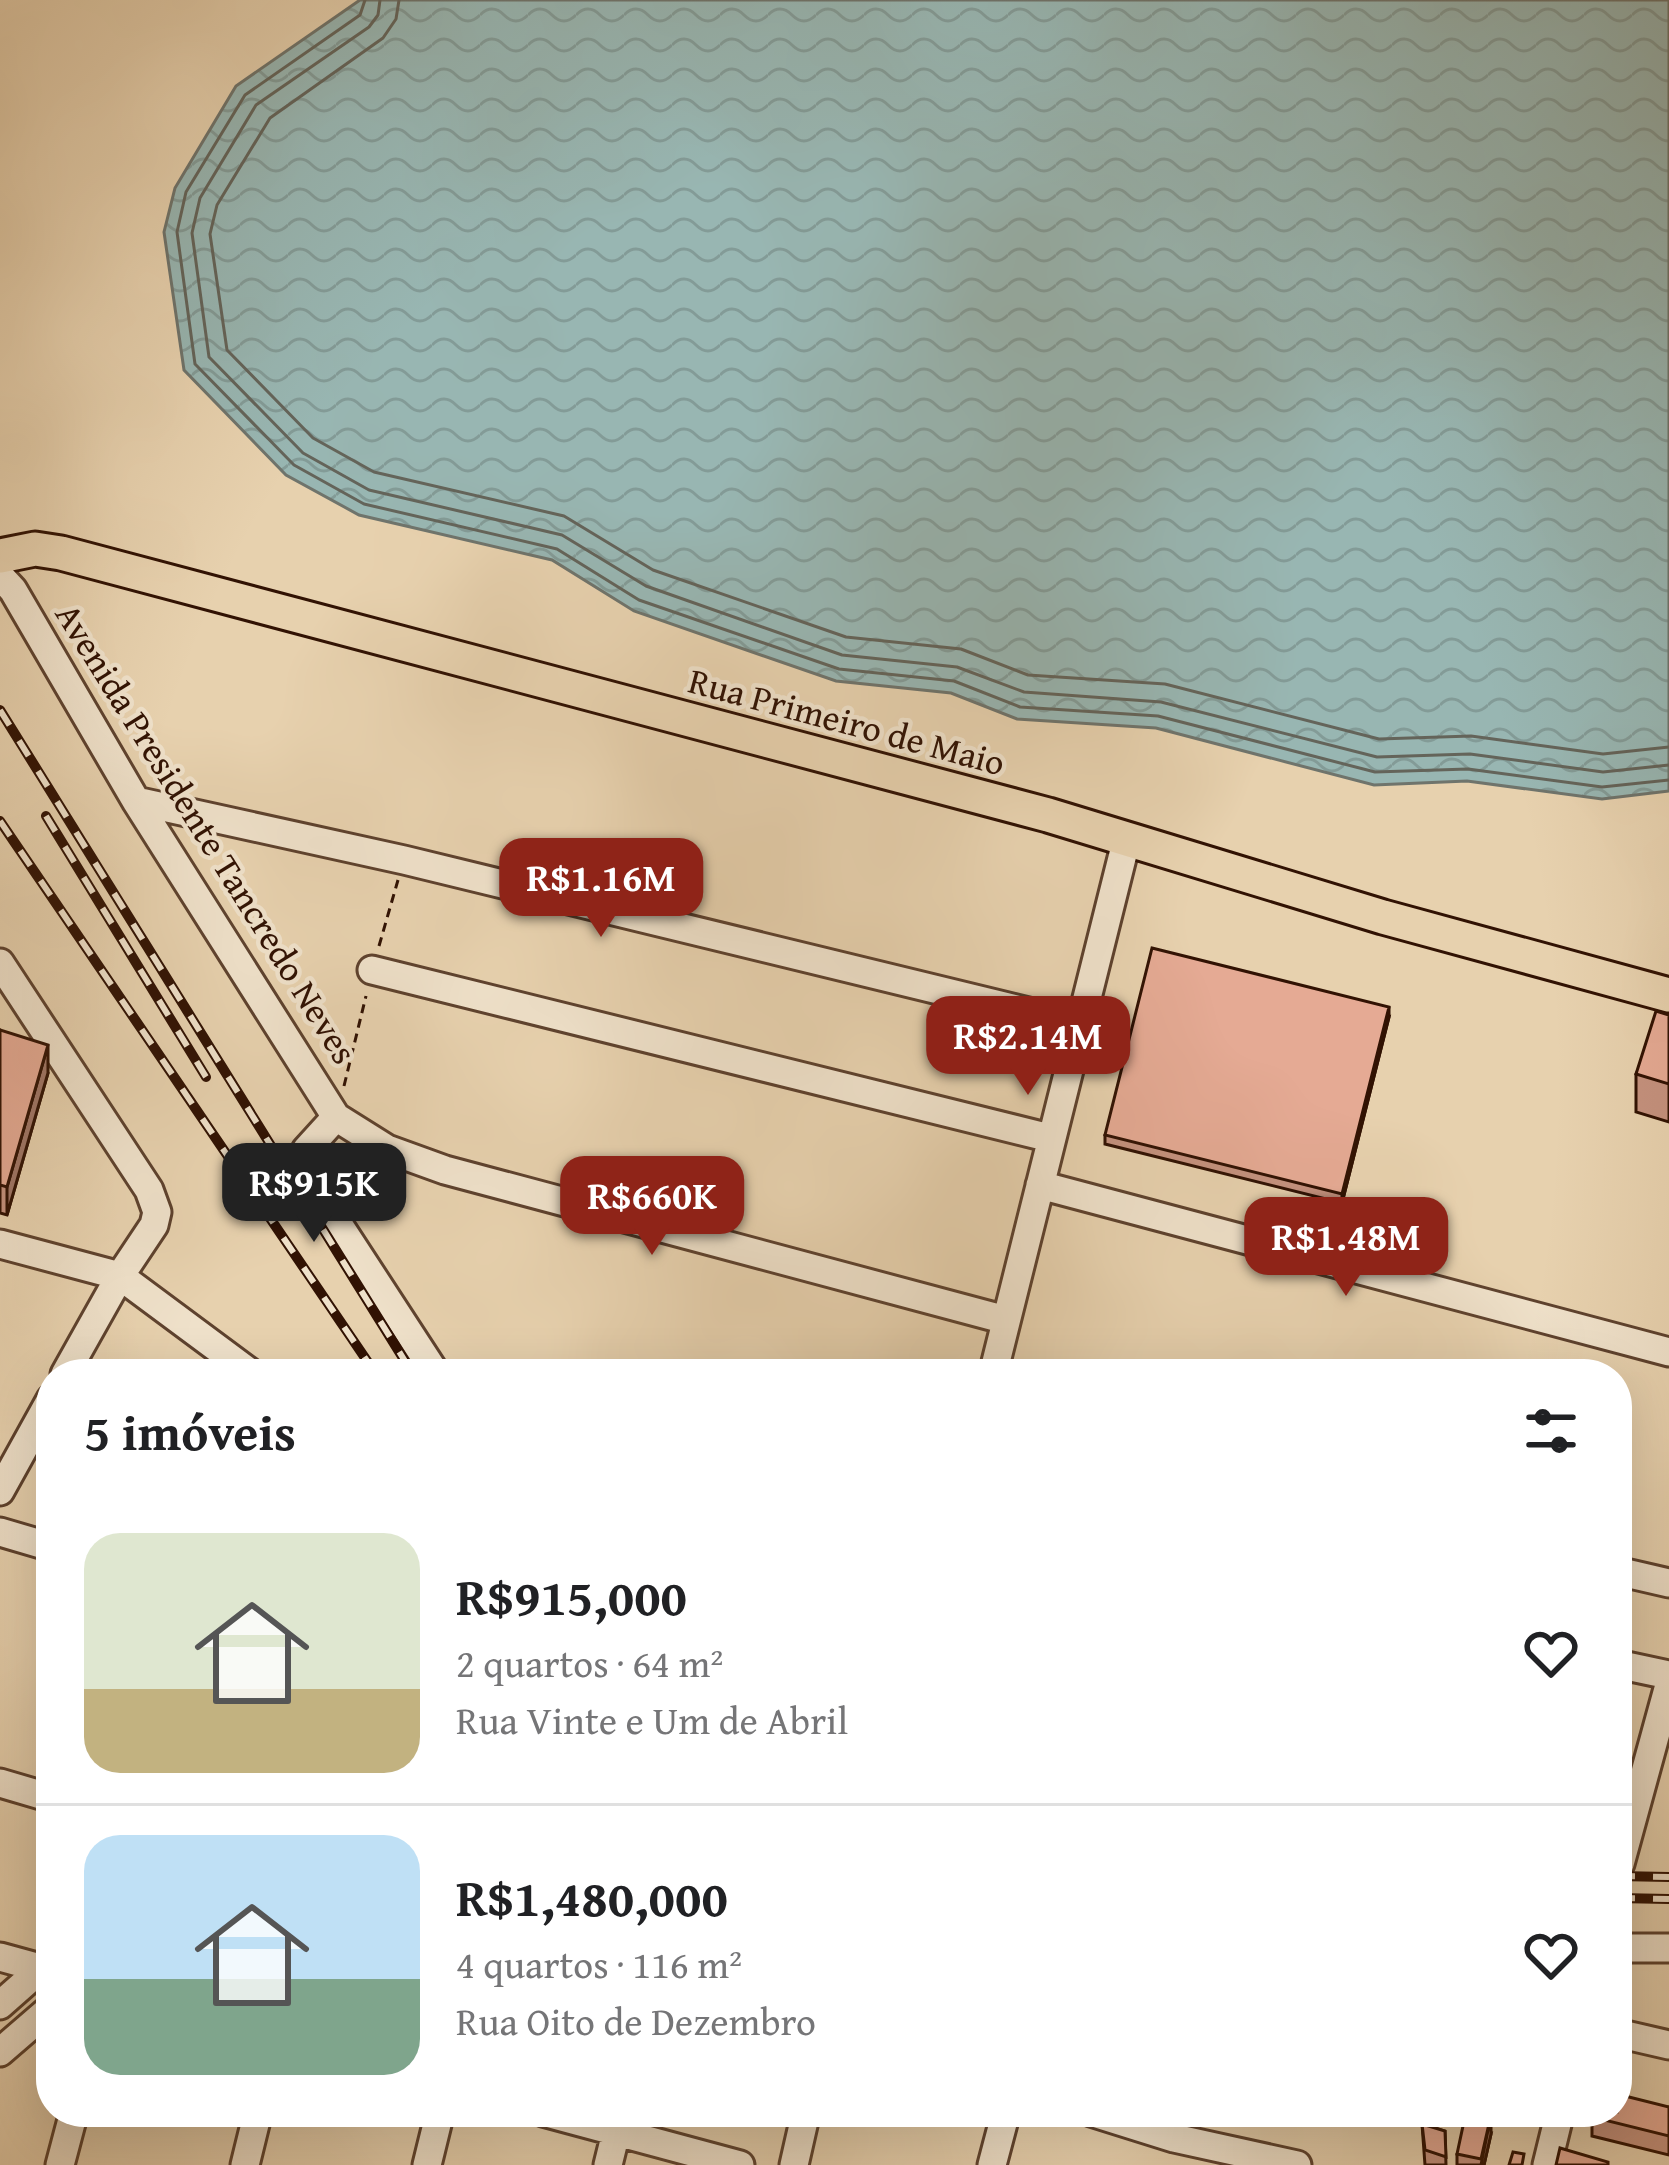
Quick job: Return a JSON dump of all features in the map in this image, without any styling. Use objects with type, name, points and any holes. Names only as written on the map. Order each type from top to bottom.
[{"type":"main road","name":"Rua Primeiro de Maio","points":[[4,562],[35,549],[61,553],[1126,838],[1360,910],[1669,994]]},
{"type":"street","name":"Avenida Presidente Tancredo Neves","points":[[4,562],[136,801],[336,1117]]},
{"type":"street","points":[[136,801],[404,860],[1078,1024]]},
{"type":"street","points":[[997,1359],[1126,838]]},
{"type":"street","points":[[0,963],[149,1190],[158,1212],[73,1359]]},
{"type":"street","points":[[372,970],[1050,1138]]},
{"type":"street","points":[[426,1359],[305,1173],[306,1150],[336,1117],[386,1149],[446,1170],[1006,1320]]},
{"type":"street","points":[[1040,1185],[1669,1352]]},
{"type":"street","points":[[0,1244],[120,1276],[232,1359]]},
{"type":"street","points":[[0,1491],[36,1426]]},
{"type":"street","points":[[0,1532],[36,1542]]},
{"type":"street","points":[[1632,1574],[1669,1583]]},
{"type":"street","points":[[1632,1667],[1669,1675]]},
{"type":"street","points":[[1669,1685],[1633,1781],[1669,1800]]},
{"type":"street","points":[[0,1784],[36,1794]]},
{"type":"street","points":[[1632,1948],[1669,1948]]},
{"type":"street","points":[[0,1957],[36,1965]]},
{"type":"street","points":[[0,2005],[36,1976]]},
{"type":"street","points":[[0,2052],[36,2021]]},
{"type":"street","points":[[1632,2035],[1669,2044]]},
{"type":"street","points":[[60,2165],[70,2127]]},
{"type":"street","points":[[245,2165],[254,2127]]},
{"type":"street","points":[[427,2165],[436,2127]]},
{"type":"street","points":[[608,2165],[617,2127]]},
{"type":"street","points":[[632,2127],[740,2165]]},
{"type":"street","points":[[794,2165],[803,2127]]},
{"type":"street","points":[[992,2165],[1002,2127]]},
{"type":"street","points":[[1121,2127],[1172,2152],[1297,2165]]},
{"type":"street","points":[[1546,2165],[1556,2127]]},
{"type":"water","points":[[360,0],[1669,0],[1669,791],[1602,799],[1467,781],[1374,785],[1156,728],[1017,719],[951,693],[836,681],[634,611],[552,560],[359,515],[286,475],[184,370],[164,232],[175,188],[236,86]]},
{"type":"building","points":[[1152,948],[1389,1007],[1342,1194],[1105,1135]]},
{"type":"building","points":[[1656,1011],[1669,1015],[1669,1084],[1636,1074]]},
{"type":"building","points":[[0,1030],[48,1045],[7,1187],[0,1185]]},
{"type":"building","points":[[1632,2098],[1669,2107],[1669,2136],[1632,2127]]},
{"type":"building","points":[[1422,2127],[1445,2131],[1446,2157],[1425,2150]]},
{"type":"building","points":[[1463,2127],[1488,2127],[1481,2159],[1457,2154]]},
{"type":"building","points":[[1560,2148],[1608,2162],[1608,2165],[1556,2165]]},
{"type":"building","points":[[1513,2152],[1524,2154],[1522,2165],[1509,2165]]},
{"type":"railway","points":[[0,710],[404,1359]]},
{"type":"railway","points":[[46,816],[206,1077]]},
{"type":"railway","points":[[0,821],[366,1359]]},
{"type":"railway","points":[[1632,1876],[1669,1877]]},
{"type":"railway","points":[[1632,1898],[1669,1899]]}]
